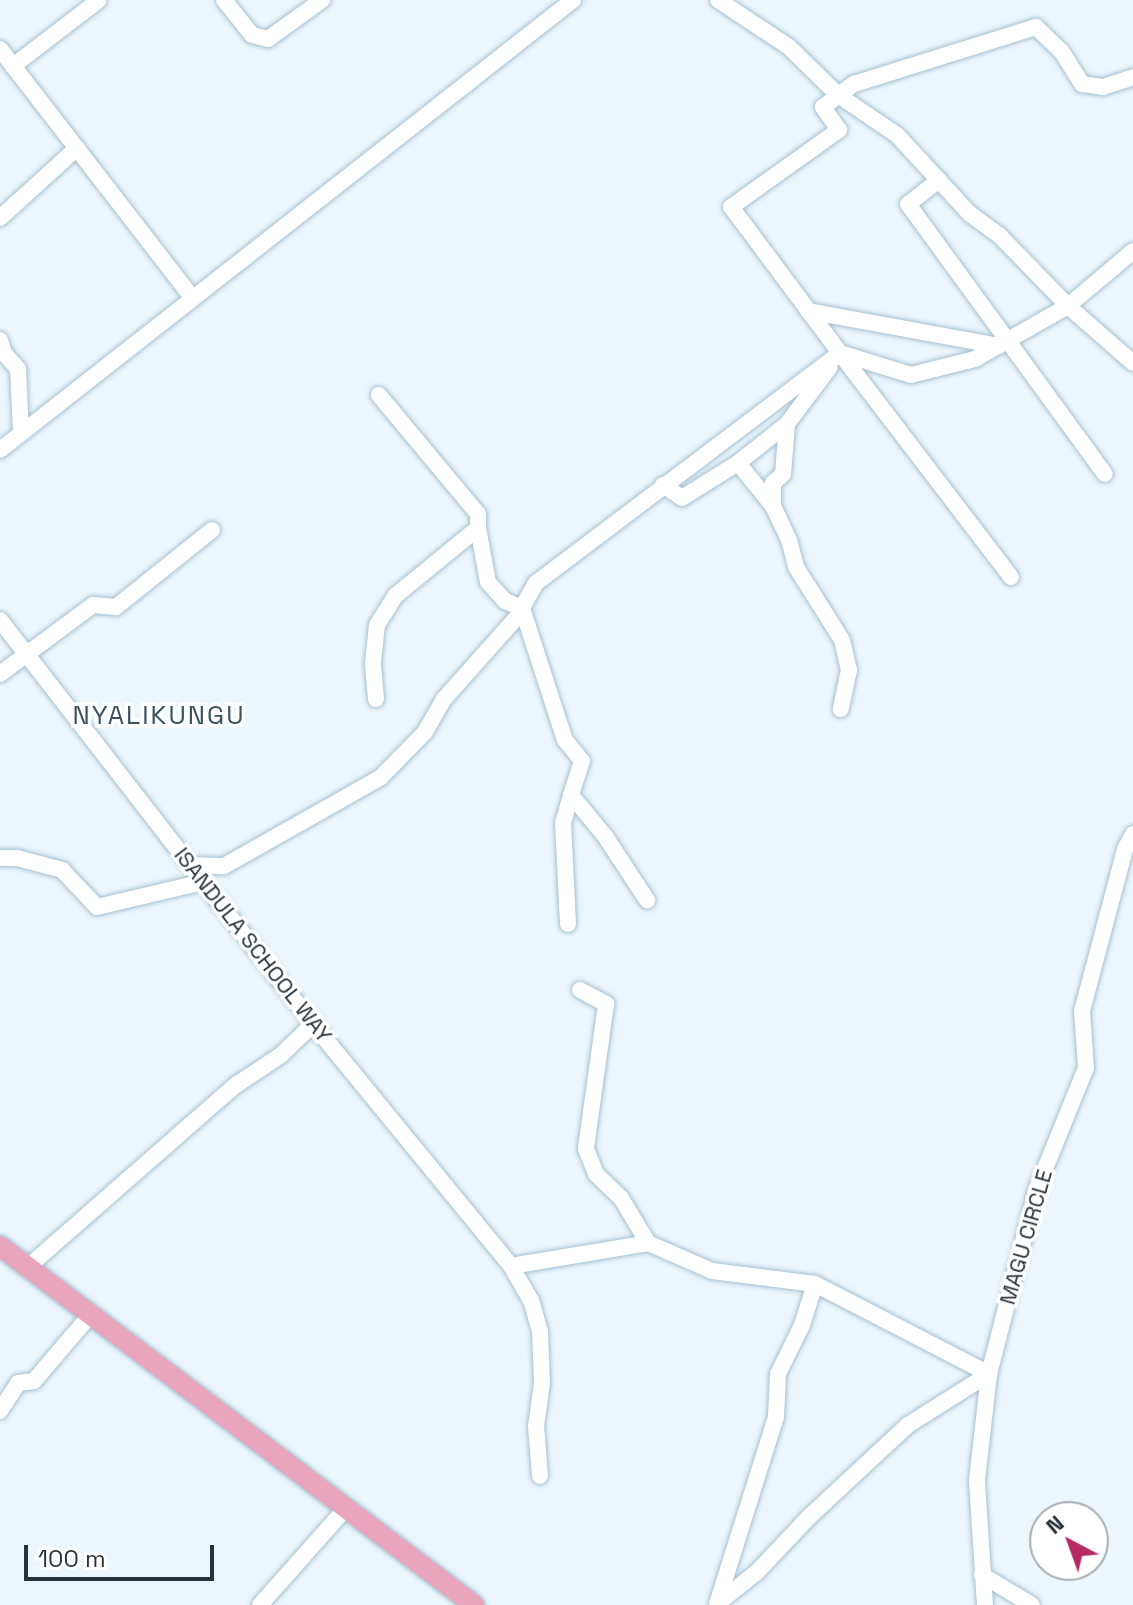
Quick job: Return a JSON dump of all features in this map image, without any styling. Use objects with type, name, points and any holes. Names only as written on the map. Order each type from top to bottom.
[{"type":"main road","points":[[0,1246],[474,1605]]},
{"type":"street","points":[[13,66],[99,0]]},
{"type":"street","points":[[224,0],[252,35],[268,39],[322,0]]},
{"type":"street","points":[[0,450],[573,0]]},
{"type":"street","points":[[718,0],[789,47],[838,95],[897,135],[1068,306],[1133,363]]},
{"type":"street","points":[[1011,577],[731,207],[839,130],[823,107],[854,84],[1036,27],[1062,52],[1082,84],[1103,87],[1133,77]]},
{"type":"street","points":[[0,49],[192,297]]},
{"type":"street","points":[[0,218],[77,148]]},
{"type":"street","points":[[939,180],[908,204],[1004,343],[1105,474]]},
{"type":"street","points":[[840,353],[911,375],[975,359],[1068,306],[1133,251]]},
{"type":"street","points":[[808,311],[1004,343]]},
{"type":"street","points":[[0,340],[4,353],[18,369],[21,433]]},
{"type":"street","points":[[663,485],[682,498],[738,463],[787,424],[840,353]]},
{"type":"street","points":[[190,865],[224,866],[381,777],[425,732],[444,699],[522,608],[536,583],[840,353]]},
{"type":"street","points":[[379,395],[469,499],[478,514],[488,582],[505,601],[522,608],[565,740],[582,761],[563,823],[568,924]]},
{"type":"street","points":[[773,506],[773,483],[783,474],[787,424]]},
{"type":"street","points":[[738,463],[773,506],[789,540],[796,567],[842,640],[849,670],[841,709]]},
{"type":"street","points":[[376,699],[373,663],[377,625],[395,596],[478,528]]},
{"type":"street","points":[[0,674],[93,605],[116,607],[212,530]]},
{"type":"street","name":"ISANDULA SCHOOL WAY","points":[[0,620],[313,1024],[511,1266],[531,1300],[540,1332],[542,1383],[536,1426],[540,1476]]},
{"type":"street","points":[[571,795],[605,836],[647,900]]},
{"type":"street","name":"MAGU CIRCLE","points":[[985,1605],[977,1480],[989,1374],[1036,1191],[1086,1068],[1082,1011],[1125,849],[1133,834]]},
{"type":"street","points":[[0,858],[17,858],[62,870],[97,907],[203,882]]},
{"type":"street","points":[[580,990],[606,1004],[586,1149],[596,1174],[621,1198],[648,1243]]},
{"type":"street","points":[[29,1266],[236,1085],[281,1055],[313,1024]]},
{"type":"street","points":[[511,1266],[648,1243],[712,1271],[815,1284],[989,1374]]},
{"type":"street","points":[[717,1604],[776,1417],[778,1374],[802,1325],[815,1284]]},
{"type":"street","points":[[0,1411],[18,1383],[34,1381],[91,1314]]},
{"type":"street","points":[[717,1604],[757,1572],[809,1517],[908,1425],[989,1374]]},
{"type":"street","points":[[260,1605],[346,1508]]},
{"type":"street","points":[[982,1575],[1032,1605]]},
{"type":"district","name":"NYALIKUNGU","points":[[159,716]]}]
